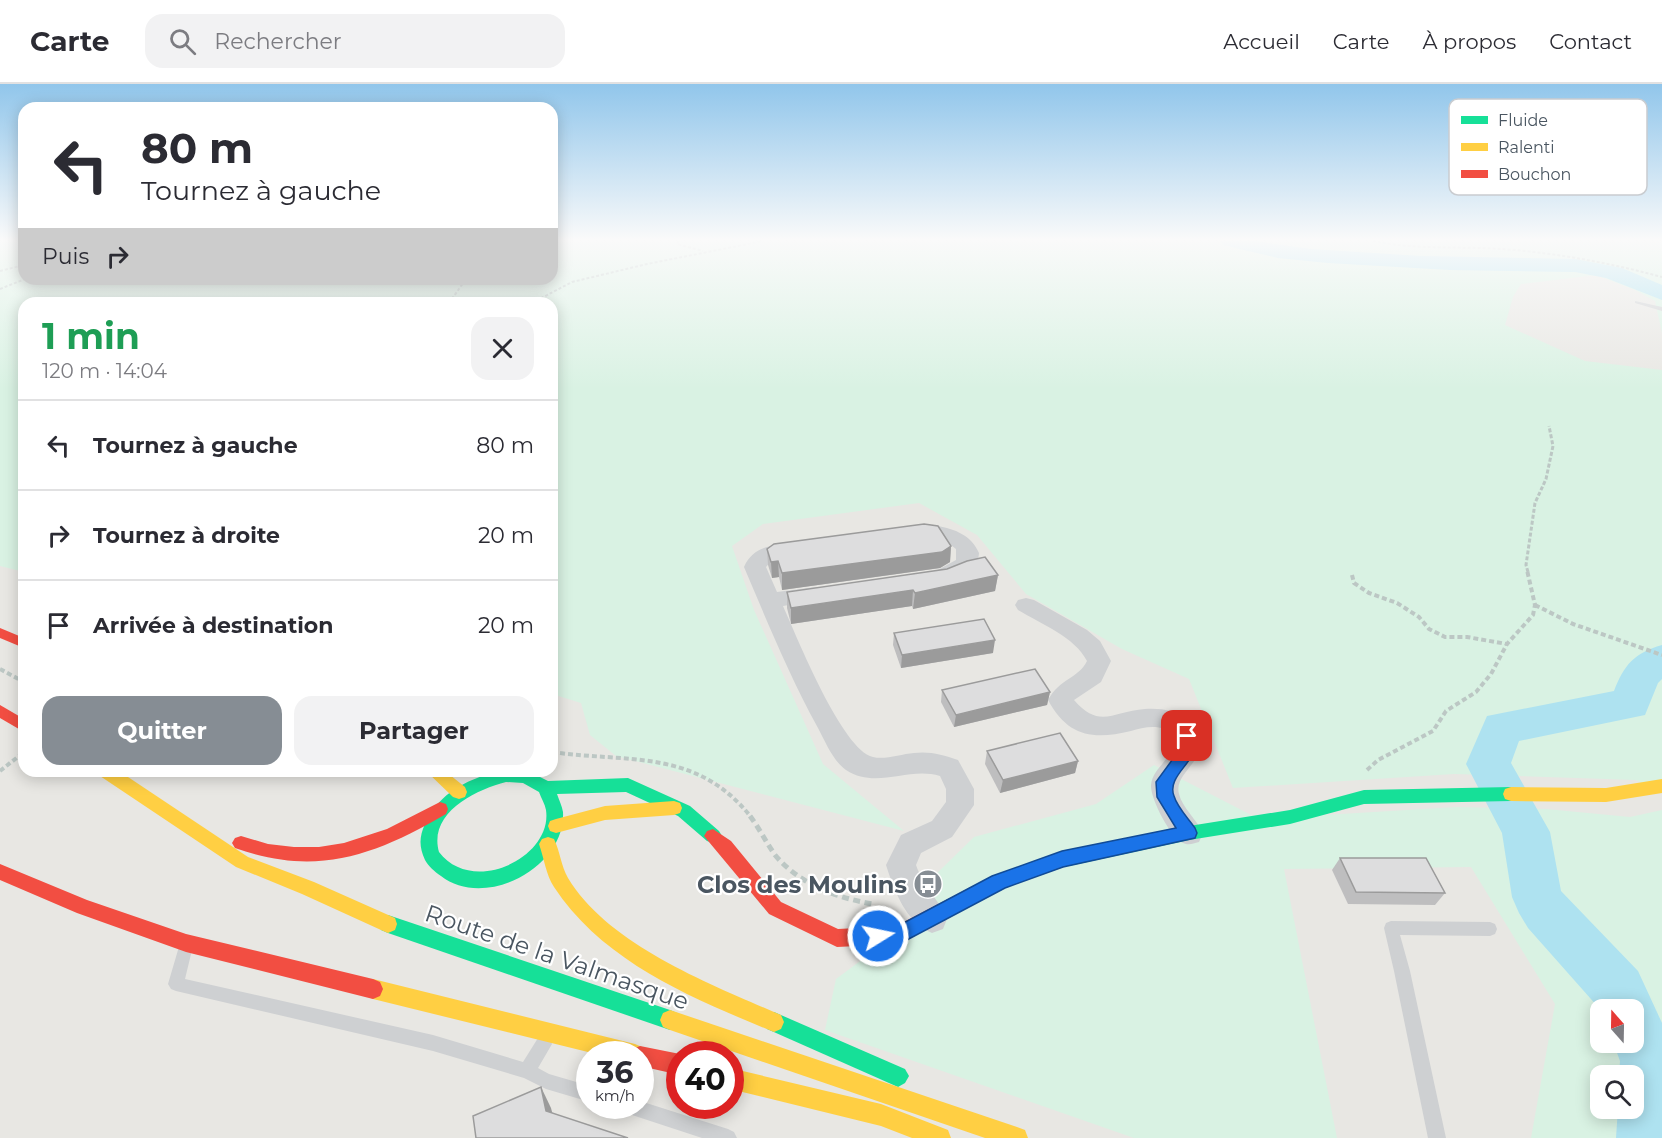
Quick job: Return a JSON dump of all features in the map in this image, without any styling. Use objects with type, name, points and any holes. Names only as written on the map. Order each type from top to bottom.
[{"type":"street","points":[[888,537],[923,532],[940,533],[953,537],[963,545],[969,555],[968,564],[959,572],[922,579]]},
{"type":"street","points":[[819,546],[762,555],[756,560],[755,567],[806,684],[841,746],[855,762],[876,769],[915,763],[933,763],[949,768],[960,789],[960,805],[953,817],[942,829],[911,844],[902,865],[909,889],[932,919]]},
{"type":"street","points":[[768,601],[839,591]]},
{"type":"street","points":[[1026,605],[1079,636],[1092,647],[1099,661],[1092,676],[1068,690],[1060,700],[1071,717],[1087,725],[1104,729],[1152,718],[1172,721],[1187,736],[1186,754],[1164,782],[1165,797],[1189,833]]},
{"type":"street","points":[[0,633],[18,640]]},
{"type":"street","points":[[0,711],[18,722]]},
{"type":"street","name":"Route de la Valmasque","points":[[114,777],[242,862],[308,888],[390,925],[1017,1138]]},
{"type":"street","points":[[115,777],[252,849],[293,855],[347,851],[393,836],[440,809],[459,792],[490,777]]},
{"type":"street","points":[[441,777],[459,792]]},
{"type":"street","points":[[526,777],[546,788],[628,785],[678,808],[725,846],[775,908],[837,938],[898,935],[998,882],[1062,859],[1189,833],[1290,817],[1364,797],[1491,793],[1581,797],[1640,792],[1662,786]]},
{"type":"street","points":[[440,809],[430,831],[427,850],[436,867],[454,879],[479,882],[505,876],[530,863],[548,844],[556,826],[556,807],[546,788]]},
{"type":"street","points":[[556,826],[605,813],[678,808]]},
{"type":"street","points":[[548,844],[560,881],[590,918],[631,952],[702,991],[910,1081]]},
{"type":"street","points":[[0,872],[83,907],[186,943],[580,1041]]},
{"type":"street","points":[[744,1081],[881,1115],[939,1138]]},
{"type":"street","points":[[976,1110],[1030,1133]]},
{"type":"lane","points":[[1637,302],[1662,309]]},
{"type":"lane","points":[[1640,792],[1662,800]]},
{"type":"lane","points":[[1437,1138],[1391,927],[1490,929]]},
{"type":"lane","points":[[186,943],[176,984],[433,1043],[526,1071],[546,1081],[576,1090]]},
{"type":"lane","points":[[526,1071],[551,1034]]},
{"type":"lane","points":[[654,1114],[728,1138]]},
{"type":"path","points":[[1364,797],[1367,770],[1378,760],[1432,731],[1446,711],[1476,692],[1491,674],[1507,644],[1533,615],[1535,605],[1526,565],[1535,503],[1545,479],[1553,446],[1549,426]]},
{"type":"path","points":[[1352,575],[1354,583],[1361,588],[1397,603],[1419,616],[1429,629],[1445,637],[1467,637],[1507,644]]},
{"type":"path","points":[[1535,605],[1573,624],[1662,655]]},
{"type":"path","points":[[0,669],[18,679]]},
{"type":"path","points":[[0,771],[18,757]]},
{"type":"shaded area","points":[[0,290],[1662,290],[1662,1138],[0,1138]]},
{"type":"green space","points":[[0,290],[1517,290],[1505,325],[1585,361],[1662,370],[1662,793],[1636,780],[1454,774],[1233,788],[1189,679],[1122,649],[1026,594],[977,535],[919,503],[763,524],[732,546],[754,610],[823,764],[904,831],[616,756],[590,735],[581,703],[558,696],[558,297],[18,297],[18,570],[0,566]]},
{"type":"green space","points":[[1635,290],[1662,290],[1662,333],[1655,301]]},
{"type":"green space","points":[[1154,765],[1259,819],[1457,807],[1546,809],[1630,817],[1662,810],[1662,1138],[1531,1138],[1555,1004],[1471,867],[1284,869],[1337,1138],[1134,1138],[825,1030],[836,979],[871,953],[934,918],[931,879],[974,837],[1096,804]]},
{"type":"building","points":[[924,524],[938,526],[951,546],[942,552],[782,573],[778,561],[771,562],[767,549],[774,544]]},
{"type":"building","points":[[985,557],[998,575],[915,593],[913,590],[791,608],[787,592],[947,569]]},
{"type":"building","points":[[984,619],[995,640],[902,655],[894,633]]},
{"type":"building","points":[[1035,669],[1050,692],[956,715],[942,690]]},
{"type":"building","points":[[1060,733],[1078,761],[1003,780],[987,751]]},
{"type":"building","points":[[1340,858],[1426,858],[1445,893],[1356,892]]},
{"type":"building","points":[[541,1087],[546,1111],[628,1138],[476,1138],[473,1116]]},
{"type":"waterway","points":[[1656,290],[1662,293]]},
{"type":"waterway","points":[[1623,999],[1619,990],[1546,912],[1537,897],[1526,832],[1488,764],[1502,728],[1630,704],[1640,675],[1662,659]]},
{"type":"waterway","points":[[1644,1049],[1649,1061],[1647,1138]]},
{"type":"traffic: fast","points":[[502,777],[474,786],[456,796],[441,811],[435,821],[430,832],[429,848],[437,863],[455,877],[477,881],[500,878],[522,867],[540,852],[552,832],[554,811],[546,788]]},
{"type":"traffic: fast","points":[[526,777],[546,788],[628,785],[684,811],[713,836]]},
{"type":"traffic: fast","points":[[1069,858],[1189,833],[1290,817],[1364,797],[1511,794]]},
{"type":"traffic: fast","points":[[388,924],[670,1020]]},
{"type":"traffic: fast","points":[[774,1022],[898,1076]]},
{"type":"traffic: slow","points":[[115,777],[242,862],[308,888],[388,924]]},
{"type":"traffic: slow","points":[[441,777],[459,792]]},
{"type":"traffic: slow","points":[[1511,794],[1606,795],[1662,786]]},
{"type":"traffic: slow","points":[[556,826],[605,813],[674,808]]},
{"type":"traffic: slow","points":[[548,844],[560,881],[590,918],[631,952],[702,991],[774,1022]]},
{"type":"traffic: slow","points":[[373,989],[583,1041]]},
{"type":"traffic: slow","points":[[670,1020],[1017,1138]]},
{"type":"traffic: slow","points":[[744,1081],[881,1115],[940,1138]]},
{"type":"traffic: jam","points":[[0,633],[18,640]]},
{"type":"traffic: jam","points":[[0,711],[18,722]]},
{"type":"traffic: jam","points":[[241,843],[268,851],[294,855],[319,855],[344,851],[393,834],[440,809]]},
{"type":"traffic: jam","points":[[713,836],[725,846],[775,908],[837,938],[898,935],[998,882],[1069,858]]},
{"type":"traffic: jam","points":[[0,872],[83,907],[186,943],[373,989]]},
{"type":"traffic: jam","points":[[654,1059],[666,1062]]},
{"type":"place","name":"Clos des Moulins","points":[[928,884]]},
{"type":"route","points":[[878,936],[898,935],[998,882],[1062,859],[1189,833],[1165,797],[1164,782],[1186,754],[1187,736]]}]
